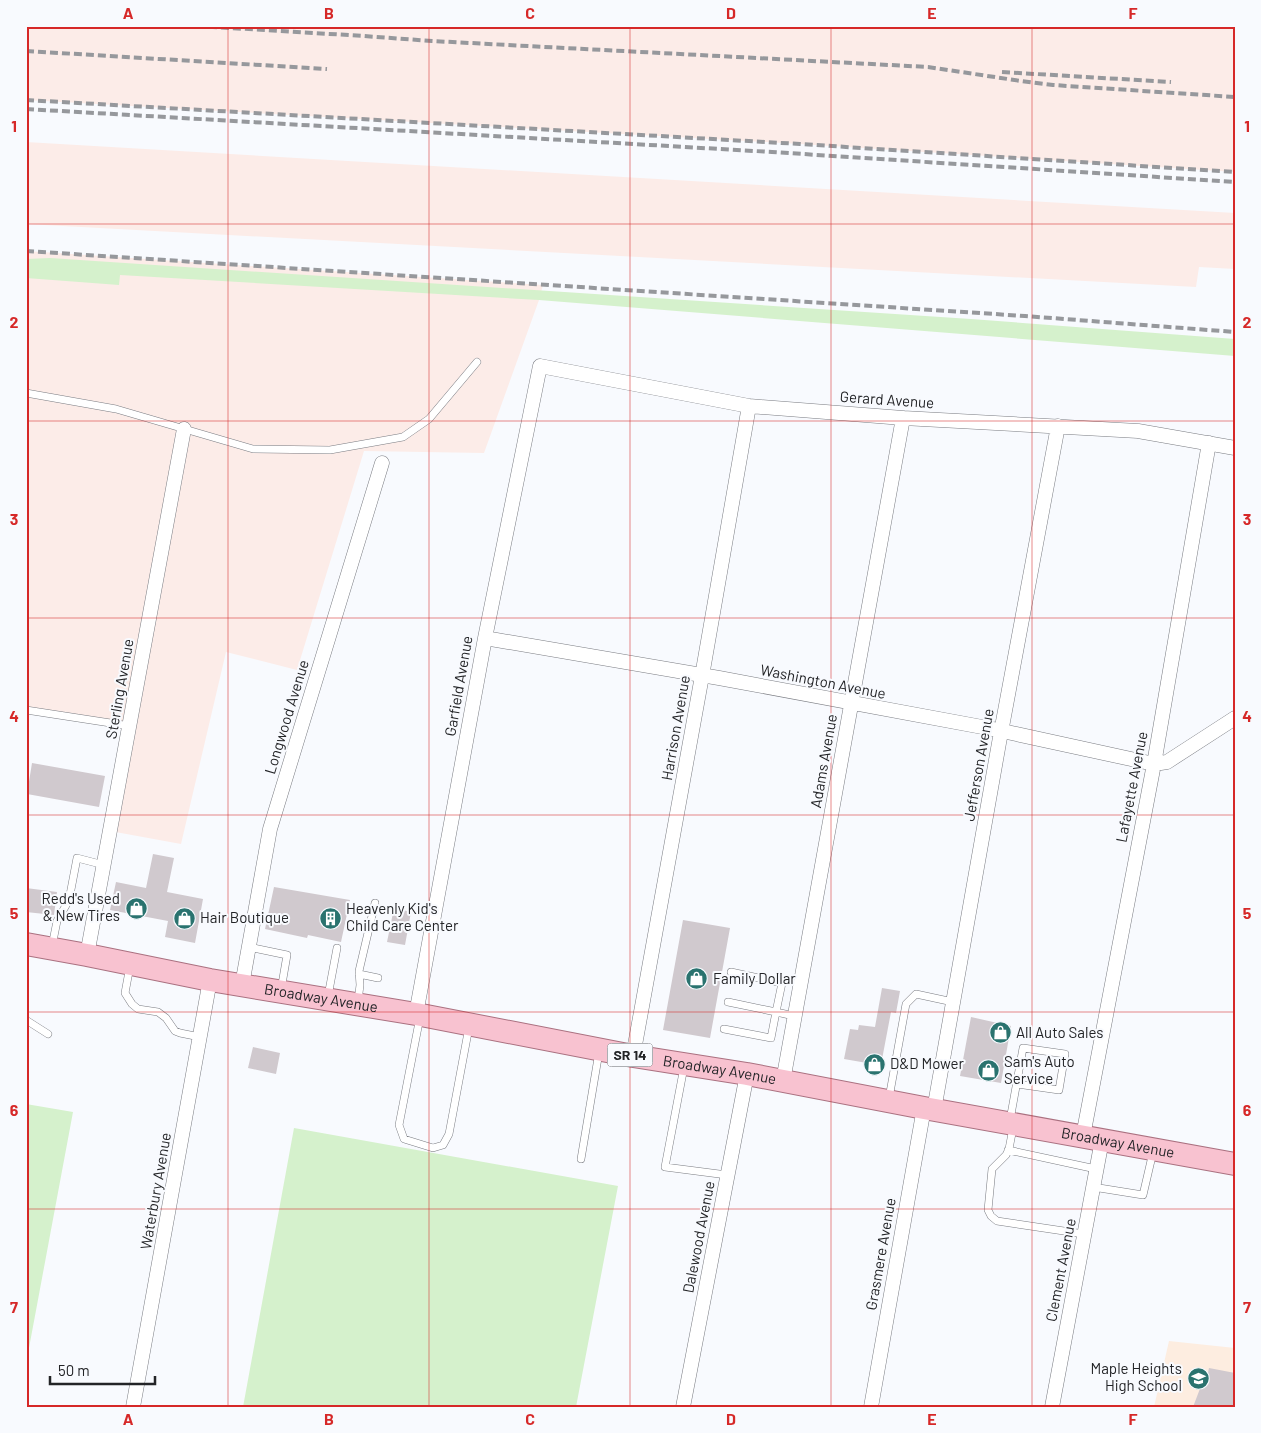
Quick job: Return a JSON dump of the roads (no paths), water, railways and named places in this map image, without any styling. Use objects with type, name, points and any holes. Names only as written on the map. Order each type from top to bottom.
[{"type":"main road","name":"Broadway Avenue","points":[[26,944],[210,980],[418,1014],[600,1050],[783,1080],[929,1109],[1235,1164]]},
{"type":"street","name":"Gerard Avenue","points":[[540,366],[749,406],[903,418],[1138,431],[1235,448]]},
{"type":"street","name":"Garfield Avenue","points":[[418,1014],[485,638],[540,366]]},
{"type":"street","name":"Harrison Avenue","points":[[633,1056],[749,406]]},
{"type":"street","name":"Adams Avenue","points":[[783,1080],[903,418]]},
{"type":"street","name":"Jefferson Avenue","points":[[929,1109],[953,1002],[1058,426]]},
{"type":"street","name":"Sterling Avenue","points":[[87,955],[184,429]]},
{"type":"street","name":"Lafayette Avenue","points":[[1092,1138],[1209,443]]},
{"type":"street","name":"Longwood Avenue","points":[[242,985],[270,829],[382,463]]},
{"type":"street","name":"Washington Avenue","points":[[485,638],[1001,731],[1154,764]]},
{"type":"street","points":[[1154,764],[1167,762],[1235,718]]},
{"type":"street","name":"Waterbury Avenue","points":[[133,1407],[210,980]]},
{"type":"street","name":"Dalewood Avenue","points":[[684,1407],[747,1074]]},
{"type":"street","name":"Grasmere Avenue","points":[[871,1407],[929,1109]]},
{"type":"street","name":"Clement Avenue","points":[[1052,1407],[1096,1169],[1092,1138]]},
{"type":"lane","points":[[26,393],[116,409],[253,449],[330,450],[403,437],[429,419],[477,362]]},
{"type":"lane","points":[[26,710],[130,726]]},
{"type":"lane","points":[[51,948],[58,921],[69,900],[77,858],[104,865]]},
{"type":"lane","points":[[357,1004],[360,985],[359,974],[375,903]]},
{"type":"lane","points":[[249,947],[287,955],[280,992]]},
{"type":"lane","points":[[327,1000],[337,948]]},
{"type":"lane","points":[[131,964],[126,993],[132,1004],[138,1009],[158,1012],[166,1018],[172,1028],[180,1033],[200,1037]]},
{"type":"lane","points":[[724,1029],[771,1038],[782,983],[731,972]]},
{"type":"lane","points":[[359,974],[378,978]]},
{"type":"lane","points":[[888,1101],[906,1004],[916,994],[953,1002]]},
{"type":"lane","points":[[728,1002],[794,1016]]},
{"type":"lane","points":[[418,1014],[399,1125],[404,1139],[433,1148],[443,1144],[449,1134],[469,1024]]},
{"type":"lane","points":[[26,1020],[48,1034]]},
{"type":"lane","points":[[1017,1084],[1059,1090],[1065,1054],[1023,1048],[1017,1084],[1008,1150],[992,1169],[988,1210],[997,1221],[1084,1234]]},
{"type":"lane","points":[[581,1159],[600,1050]]},
{"type":"lane","points":[[685,1064],[664,1167],[727,1175]]},
{"type":"lane","points":[[1093,1187],[1143,1195],[1154,1149]]},
{"type":"lane","points":[[1008,1150],[1096,1169]]},
{"type":"railway","points":[[197,26],[432,41],[928,67],[1053,85],[1235,97]]},
{"type":"railway","points":[[26,51],[327,69]]},
{"type":"railway","points":[[1002,72],[1171,82]]},
{"type":"railway","points":[[26,100],[800,144],[1235,172]]},
{"type":"railway","points":[[26,109],[772,152],[1235,182]]},
{"type":"railway","points":[[26,251],[1025,316],[1235,332]]},
{"type":"place","name":"Redd's Used & New Tires","points":[[136,908]]},
{"type":"place","name":"Hair Boutique","points":[[184,918]]},
{"type":"place","name":"Heavenly Kid's Child Care Center","points":[[330,918]]},
{"type":"place","name":"Family Dollar","points":[[697,979]]},
{"type":"place","name":"All Auto Sales","points":[[1000,1033]]},
{"type":"place","name":"D&D Mower","points":[[874,1064]]},
{"type":"place","name":"Sam's Auto Service","points":[[988,1071]]},
{"type":"place","name":"Maple Heights High School","points":[[1198,1378]]}]
